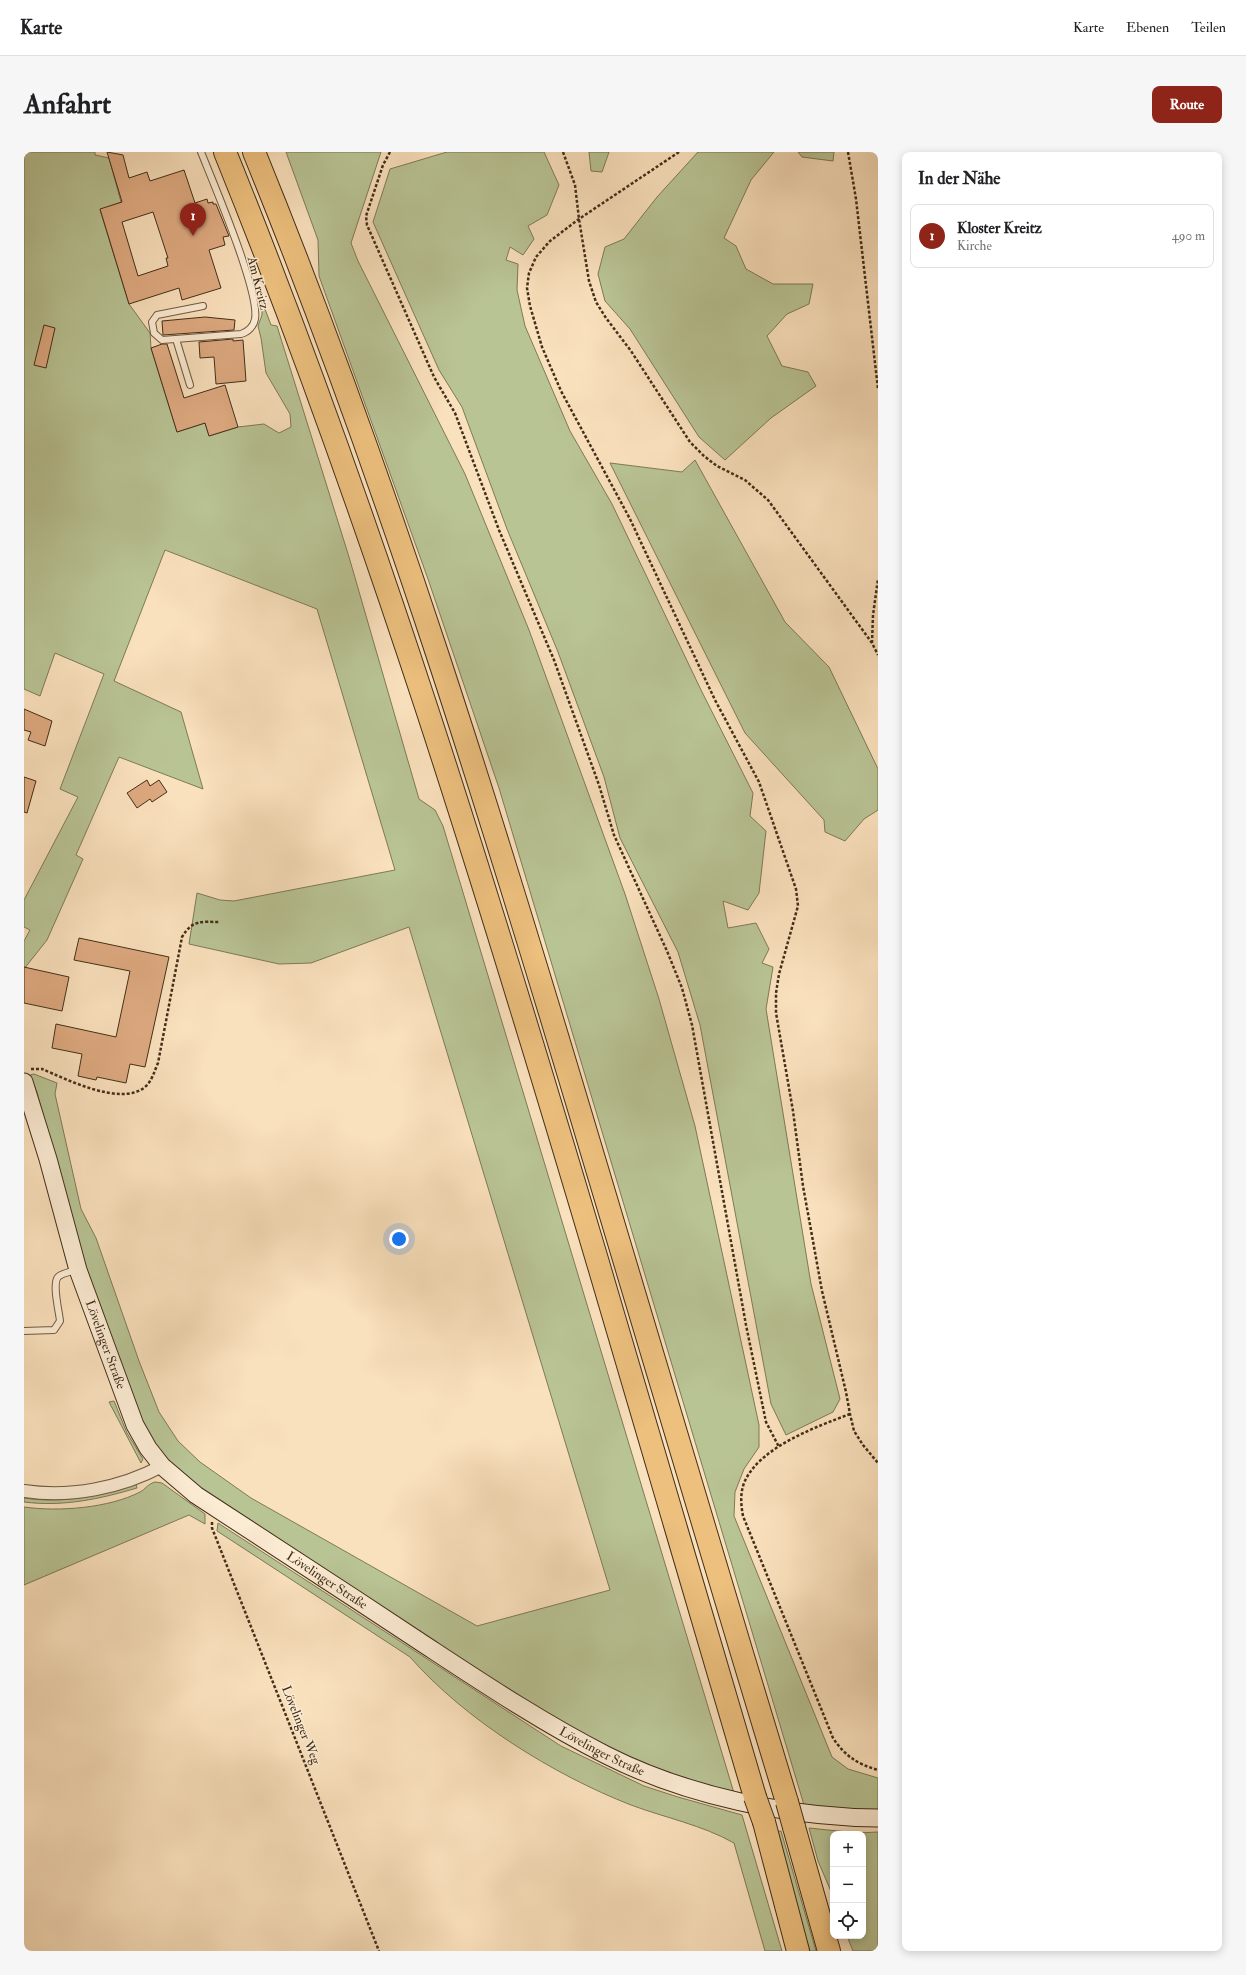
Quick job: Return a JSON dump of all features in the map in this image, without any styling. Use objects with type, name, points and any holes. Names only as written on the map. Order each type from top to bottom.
[{"type":"highway","points":[[225,152],[350,482],[402,633],[458,804],[516,988],[755,1796],[764,1822],[798,1951]]},
{"type":"highway","points":[[254,152],[375,473],[488,809],[787,1802],[829,1951]]},
{"type":"street","name":"Lövelinger Straße","points":[[26,1077],[78,1270],[135,1425],[148,1448],[162,1466],[174,1478],[213,1506],[503,1696],[570,1736],[608,1756],[650,1775],[722,1798],[808,1814],[878,1818]]},
{"type":"street","points":[[24,1491],[59,1494],[86,1491],[114,1485],[162,1466]]},
{"type":"lane","name":"Am Kreitz","points":[[201,152],[243,265],[254,302],[255,319],[250,329],[241,334],[162,340],[156,336],[152,330],[152,322],[159,314],[203,306]]},
{"type":"lane","points":[[176,339],[190,385]]},
{"type":"lane","points":[[24,1331],[54,1330],[58,1326],[60,1321],[55,1285],[58,1278],[63,1274],[78,1270]]},
{"type":"path","points":[[390,152],[383,165],[366,216],[367,225],[434,377],[456,412],[499,530],[554,660],[600,785],[614,836],[667,951],[682,988],[692,1025],[746,1326],[764,1414],[766,1422],[780,1447]]},
{"type":"path","points":[[563,152],[575,185],[578,219],[590,281],[596,302],[690,442],[717,466],[745,480],[768,500],[872,643],[878,655]]},
{"type":"path","points":[[679,152],[578,219],[550,241],[536,257],[529,273],[527,288],[530,306],[542,347],[561,391],[630,519],[715,700],[758,782],[796,889],[798,906],[779,974],[776,994],[776,1013],[820,1283],[854,1431],[878,1463]]},
{"type":"path","points":[[848,152],[857,206],[878,389]]},
{"type":"path","points":[[872,643],[873,615],[878,580]]},
{"type":"path","points":[[26,1077],[32,1068],[42,1069],[104,1092],[123,1095],[135,1093],[145,1087],[152,1078],[158,1063],[182,937],[188,927],[196,922],[220,922]]},
{"type":"path","points":[[850,1414],[820,1425],[780,1447],[762,1459],[752,1470],[744,1484],[741,1501],[743,1516],[833,1738],[842,1751],[852,1760],[864,1766],[878,1770]]},
{"type":"path","name":"Lövelinger Weg","points":[[213,1506],[212,1528],[379,1951]]},
{"type":"green space","points":[[24,152],[95,152],[95,155],[109,158],[121,202],[100,210],[129,304],[150,333],[151,348],[177,432],[205,423],[209,436],[238,427],[264,424],[279,433],[291,427],[290,414],[266,373],[258,326],[262,315],[262,301],[271,325],[277,326],[349,557],[419,799],[435,810],[443,826],[734,1793],[656,1771],[569,1729],[502,1689],[182,1476],[149,1436],[132,1399],[94,1298],[71,1220],[37,1092],[30,1075],[34,1074],[57,1083],[55,1094],[81,1209],[96,1238],[139,1361],[159,1412],[178,1441],[200,1462],[251,1498],[477,1626],[610,1590],[409,927],[311,963],[279,964],[189,944],[197,893],[220,900],[234,901],[395,870],[317,609],[165,550],[114,681],[181,712],[203,789],[119,757],[76,855],[83,859],[47,940],[24,969],[24,941],[30,930],[24,927],[24,900],[78,797],[60,789],[104,674],[55,653],[40,696],[24,689]]},
{"type":"green space","points":[[286,152],[381,152],[351,243],[358,261],[465,474],[529,630],[625,894],[659,999],[695,1126],[759,1425],[759,1447],[744,1469],[735,1492],[734,1516],[832,1757],[848,1769],[878,1778],[878,1811],[804,1805],[499,788],[428,579],[319,276],[318,240]]},
{"type":"green space","points":[[447,152],[544,152],[559,185],[547,215],[528,226],[534,239],[523,255],[510,247],[506,260],[518,264],[517,290],[525,326],[570,431],[612,504],[702,692],[753,793],[750,816],[766,831],[759,893],[748,910],[723,901],[728,928],[756,923],[769,949],[762,963],[773,967],[766,1009],[811,1284],[840,1399],[833,1412],[786,1435],[771,1404],[700,1025],[678,952],[620,838],[604,777],[558,652],[507,529],[462,407],[439,370],[373,222],[390,169]]},
{"type":"green space","points":[[589,152],[609,152],[602,172],[591,171]]},
{"type":"green space","points":[[698,152],[774,152],[751,180],[724,238],[736,246],[746,269],[773,284],[813,284],[809,304],[787,314],[767,336],[782,366],[808,372],[816,386],[771,418],[725,460],[699,437],[630,329],[605,301],[598,274],[605,247],[624,239],[657,197]]},
{"type":"green space","points":[[798,152],[834,152],[833,161],[802,157]]},
{"type":"green space","points":[[695,460],[785,622],[829,667],[878,769],[878,810],[864,819],[845,841],[825,832],[824,820],[745,733],[610,463],[682,472]]},
{"type":"green space","points":[[114,1401],[127,1433],[143,1459],[141,1463],[109,1402]]},
{"type":"green space","points":[[155,1482],[162,1483],[205,1514],[205,1524],[189,1515],[24,1585],[24,1507],[68,1509],[99,1505],[128,1497],[144,1490],[150,1484]]},
{"type":"green space","points":[[136,1484],[137,1488],[95,1499],[67,1503],[24,1502],[24,1498],[52,1500],[81,1498]]},
{"type":"green space","points":[[218,1523],[561,1746],[644,1786],[742,1815],[782,1951],[765,1951],[734,1843],[709,1831],[644,1810],[602,1793],[542,1762],[484,1724],[432,1680],[410,1657],[217,1531]]},
{"type":"green space","points":[[809,1828],[838,1831],[830,1831],[830,1889],[818,1861]]},
{"type":"green space","points":[[781,1831],[816,1951],[810,1951],[773,1832]]},
{"type":"green space","points":[[878,1832],[878,1951],[853,1951],[848,1939],[866,1939],[866,1833]]},
{"type":"building","points":[[107,152],[123,155],[129,178],[147,172],[150,181],[184,170],[195,203],[207,199],[208,203],[213,202],[213,204],[216,204],[229,236],[223,237],[225,245],[209,250],[221,288],[182,300],[179,288],[129,304],[100,209],[122,202]],"holes":[[[153,212],[168,258],[166,258],[168,266],[138,276],[122,222]]]},
{"type":"building","points":[[205,317],[235,320],[234,330],[163,335],[162,321]]},
{"type":"building","points":[[44,325],[55,328],[46,368],[34,365]]},
{"type":"building","points":[[233,339],[233,341],[243,340],[246,381],[216,384],[214,357],[200,358],[199,342]]},
{"type":"building","points":[[162,344],[167,344],[184,398],[225,385],[238,427],[209,436],[205,423],[177,432],[151,348]]},
{"type":"building","points":[[24,709],[52,721],[45,746],[28,740],[31,732],[24,730]]},
{"type":"building","points":[[24,777],[36,781],[27,813],[24,812]]},
{"type":"building","points":[[147,780],[150,786],[159,780],[167,792],[152,802],[150,799],[137,808],[127,793]]},
{"type":"building","points":[[79,938],[169,957],[145,1067],[130,1064],[126,1083],[97,1077],[96,1080],[78,1076],[82,1054],[52,1048],[56,1024],[116,1037],[130,971],[74,960]]},
{"type":"building","points":[[24,967],[69,977],[62,1011],[24,1003]]},
{"type":"place","name":"Kloster Kreitz","points":[[193,236]]}]
